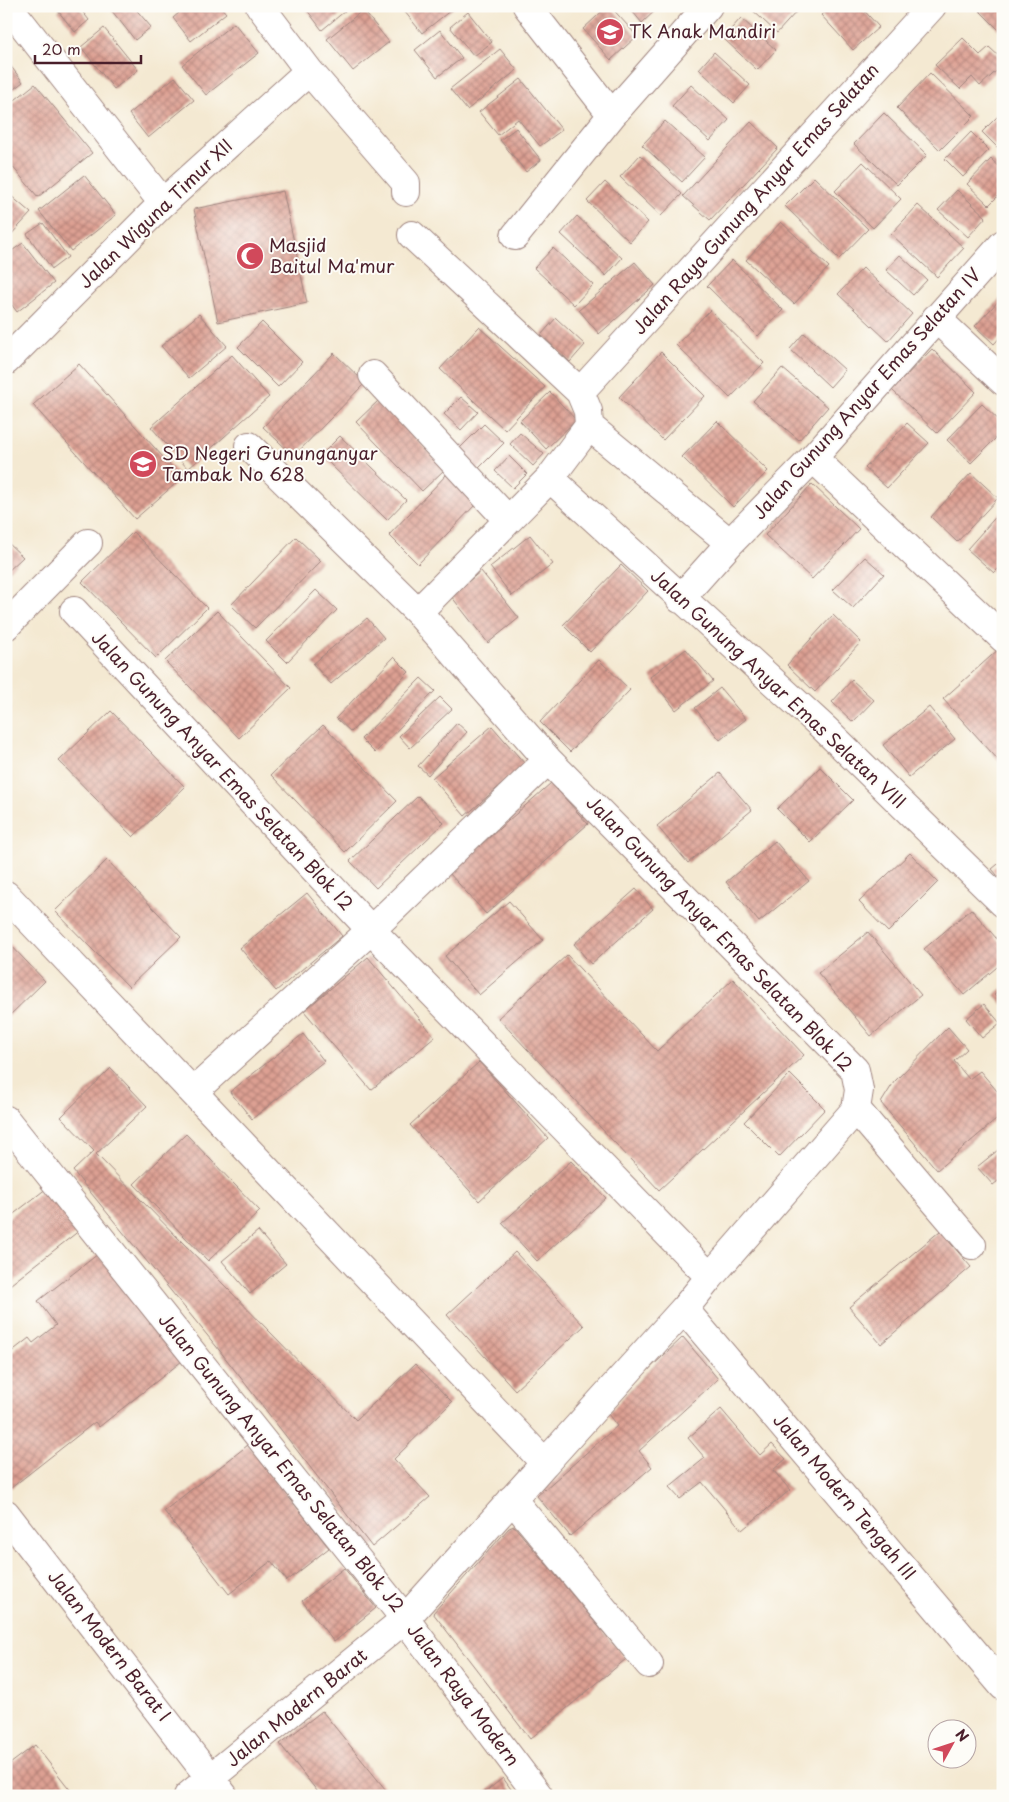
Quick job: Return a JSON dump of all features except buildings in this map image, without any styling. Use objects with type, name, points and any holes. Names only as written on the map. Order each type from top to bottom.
[{"type":"street","points":[[8,6],[163,203]]},
{"type":"street","points":[[260,6],[309,70],[406,183],[406,192]]},
{"type":"street","points":[[527,6],[612,115]]},
{"type":"street","points":[[515,236],[612,115],[708,6]]},
{"type":"street","name":"Jalan Raya Gunung Anyar Emas Selatan","points":[[580,392],[932,6]]},
{"type":"street","name":"Jalan Wiguna Timur XII","points":[[9,353],[163,203],[309,70]]},
{"type":"street","points":[[412,235],[580,392],[588,411],[589,426],[550,478],[418,612]]},
{"type":"street","name":"Jalan Gunung Anyar Emas Selatan IV","points":[[680,599],[813,458],[1003,244]]},
{"type":"street","points":[[936,318],[1003,381]]},
{"type":"street","points":[[373,375],[508,520]]},
{"type":"street","points":[[589,426],[730,544]]},
{"type":"street","name":"Jalan Gunung Anyar Emas Selatan Blok I2","points":[[249,446],[418,612],[548,760],[855,1070],[859,1090],[856,1109]]},
{"type":"street","points":[[813,458],[1003,638]]},
{"type":"street","name":"Jalan Gunung Anyar Emas Selatan VIII","points":[[550,478],[680,599],[825,729],[1003,903]]},
{"type":"street","points":[[6,626],[88,543]]},
{"type":"street","name":"Jalan Gunung Anyar Emas Selatan Blok I2","points":[[74,611],[371,930],[710,1277]]},
{"type":"street","points":[[193,1092],[371,930],[548,760]]},
{"type":"street","points":[[6,895],[545,1463],[684,1309],[856,1109],[972,1245]]},
{"type":"street","name":"Jalan Gunung Anyar Emas Selatan Blok J2","points":[[6,1120],[405,1619],[545,1463]]},
{"type":"street","name":"Jalan Modern Tengah III","points":[[684,1309],[1003,1686]]},
{"type":"street","points":[[512,1499],[649,1664]]},
{"type":"street","name":"Jalan Modern Barat I","points":[[6,1514],[218,1787]]},
{"type":"street","name":"Jalan Modern Barat","points":[[188,1796],[218,1787],[405,1619]]},
{"type":"street","name":"Jalan Raya Modern","points":[[405,1619],[538,1796]]},
{"type":"place","name":"TK Anak Mandiri","points":[[610,32]]},
{"type":"place","name":"Masjid Baitul Ma'mur","points":[[250,256]]},
{"type":"place","name":"SD Negeri Gununganyar Tambak No 628","points":[[143,464]]}]
